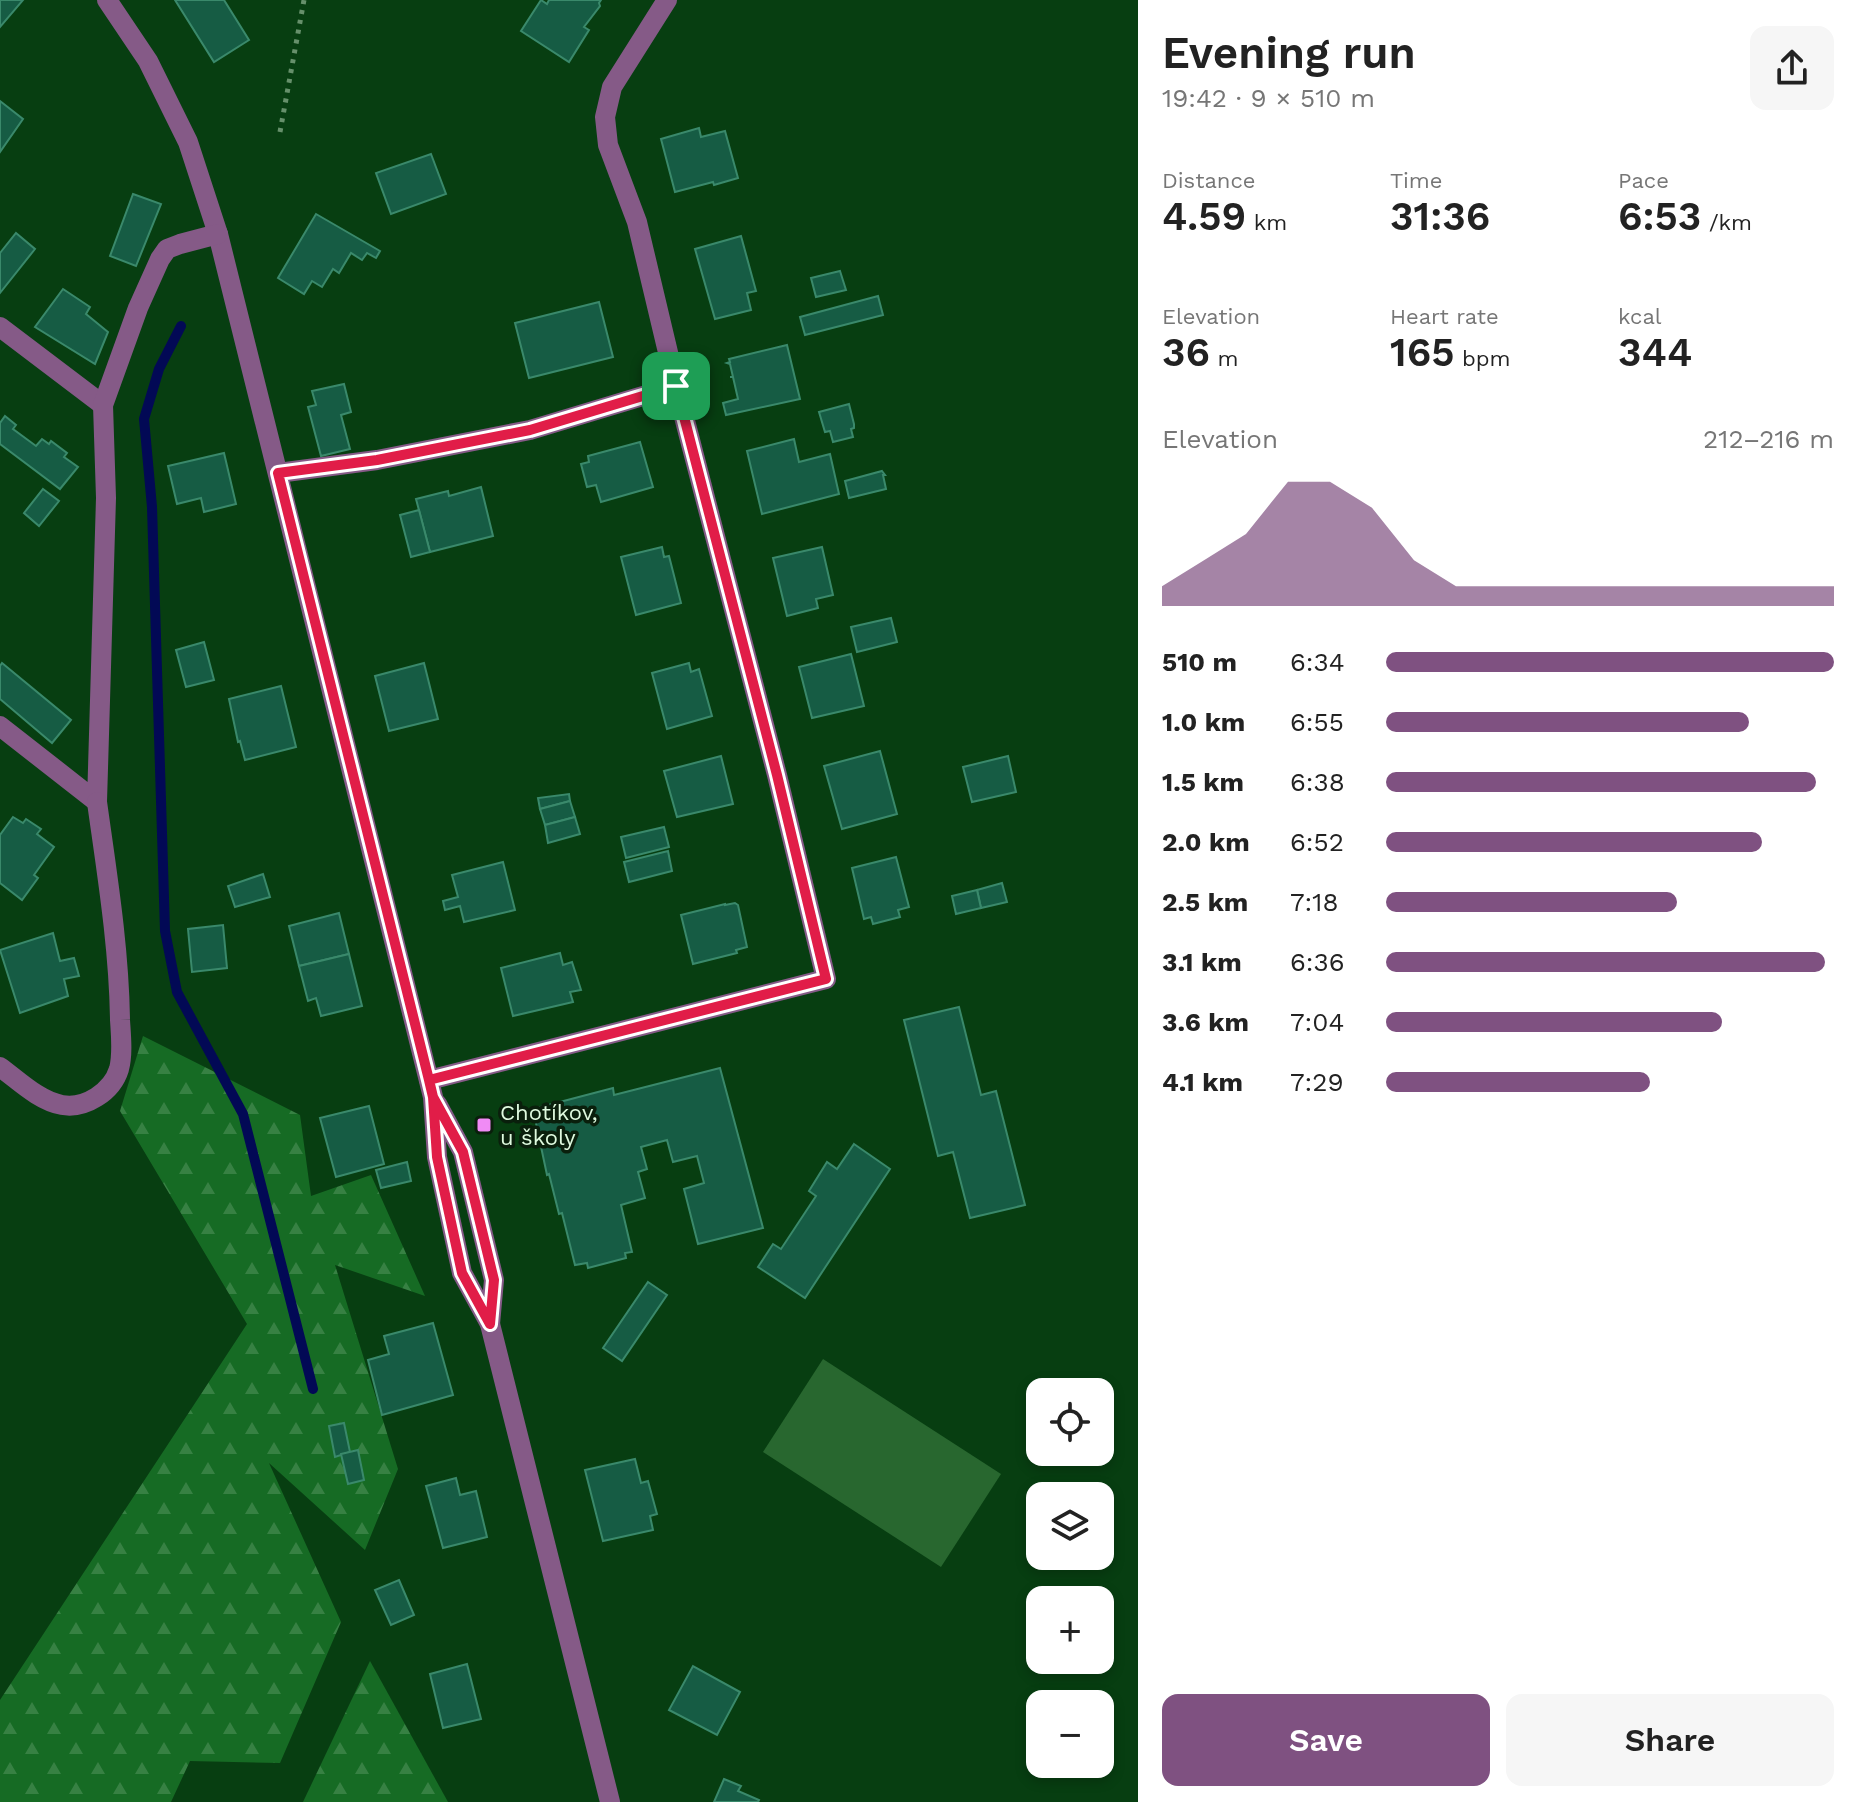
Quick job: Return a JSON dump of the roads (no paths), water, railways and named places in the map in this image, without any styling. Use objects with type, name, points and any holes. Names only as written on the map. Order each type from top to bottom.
[{"type":"street","points":[[107,0],[148,61],[188,142],[218,234],[431,1088],[437,1157],[462,1273],[490,1324],[610,1802]]},
{"type":"street","points":[[431,1088],[826,979],[637,222],[608,145],[605,117],[612,87],[667,0]]},
{"type":"street","points":[[0,1067],[46,1100],[63,1105],[81,1104],[96,1098],[112,1082],[119,1068],[120,992],[97,802],[106,498],[103,405],[138,308],[160,259],[167,249],[218,234]]},
{"type":"street","points":[[0,327],[103,405]]},
{"type":"street","points":[[278,473],[377,460],[530,430],[676,386]]},
{"type":"street","points":[[0,726],[97,802]]},
{"type":"street","points":[[431,1088],[463,1152],[494,1280],[490,1324]]},
{"type":"waterway","points":[[181,326],[159,369],[144,419],[152,507],[165,931],[177,992],[243,1114],[313,1389]]},
{"type":"place","name":"Chotíkov, u školy","points":[[484,1125]]}]
